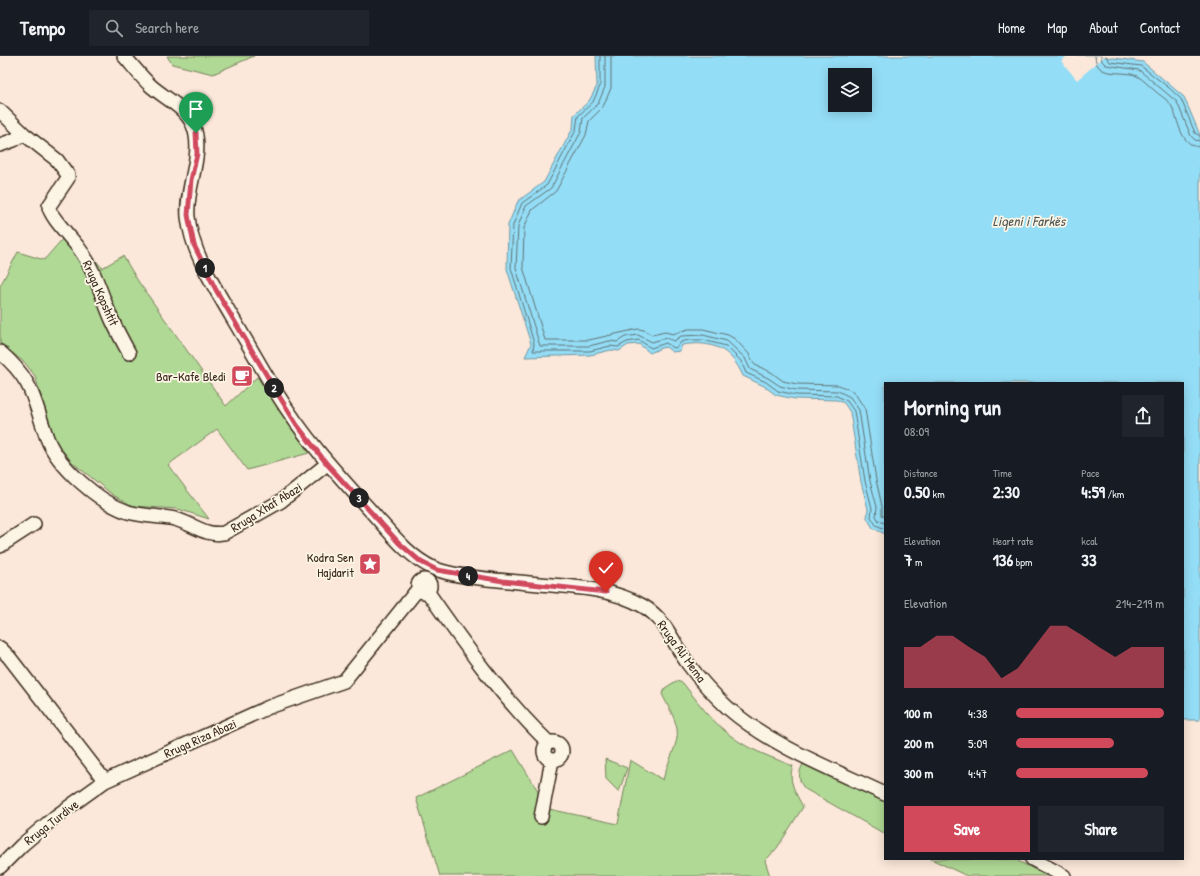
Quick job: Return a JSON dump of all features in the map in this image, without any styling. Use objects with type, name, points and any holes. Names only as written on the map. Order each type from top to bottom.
[{"type":"street","name":"Rruga Ali Mema","points":[[124,56],[146,81],[185,112],[192,122],[196,133],[197,154],[191,180],[188,215],[194,245],[216,290],[297,425],[327,464],[399,543],[414,557],[430,567],[447,572],[496,580],[606,592],[640,604],[654,613],[667,629],[687,663],[728,708],[765,734],[804,755],[884,794]]},
{"type":"street","name":"Rruga Kopshtit","points":[[0,111],[24,134],[57,160],[68,175],[68,178],[48,206],[49,212],[69,234],[87,259],[112,319],[129,353]]},
{"type":"street","points":[[0,144],[14,140],[24,134]]},
{"type":"street","name":"Rruga Xhaf Abazi","points":[[0,352],[19,370],[32,391],[48,438],[60,462],[106,501],[129,512],[147,517],[184,521],[208,533],[217,535],[224,533],[281,501],[327,464]]},
{"type":"street","points":[[0,546],[34,524]]},
{"type":"street","name":"Rruga Riza Abazi","points":[[105,781],[268,707],[344,681],[424,586],[430,567]]},
{"type":"street","points":[[424,586],[474,656],[527,721],[549,744],[556,743],[561,750],[559,757],[552,760],[541,817]]},
{"type":"street","points":[[0,648],[9,657],[105,781]]},
{"type":"street","name":"Rruga Turdive","points":[[0,867],[22,845],[55,817],[105,781]]},
{"type":"street","points":[[1034,860],[1064,876]]},
{"type":"green space","points":[[167,56],[254,56],[213,74],[172,64]]},
{"type":"green space","points":[[71,229],[102,268],[123,256],[138,281],[226,406],[257,377],[309,453],[247,470],[217,429],[168,465],[209,519],[178,509],[133,506],[113,495],[72,462],[55,441],[35,376],[25,363],[0,343],[0,286],[18,252],[44,260]]},
{"type":"green space","points":[[676,681],[683,683],[712,719],[738,741],[759,752],[793,766],[791,772],[792,782],[803,807],[777,848],[765,861],[770,876],[440,876],[416,798],[513,750],[549,809],[618,824],[630,760],[663,780],[675,747],[677,729],[675,720],[662,694],[665,688]]},
{"type":"green space","points":[[605,759],[627,768],[619,792],[606,779]]},
{"type":"green space","points":[[803,764],[884,800],[884,833],[805,789],[801,783],[800,771]]},
{"type":"green space","points":[[933,860],[1016,860],[1048,876],[967,876]]},
{"type":"water","name":"Liqeni i Farkës","points":[[596,56],[1099,56],[1143,62],[1184,97],[1200,135],[1200,720],[1184,720],[1184,382],[884,382],[884,534],[873,528],[867,518],[868,509],[861,482],[850,412],[844,403],[837,400],[795,399],[776,395],[764,386],[743,376],[733,359],[727,353],[712,345],[682,345],[680,351],[672,352],[666,347],[650,353],[639,344],[628,345],[619,351],[611,350],[590,355],[525,357],[531,344],[507,269],[508,225],[518,201],[544,182],[573,128],[574,115],[589,101],[597,86]]},
{"type":"pier","points":[[1067,56],[1105,56],[1077,80],[1061,61]]},
{"type":"place","name":"Bar-Kafe Bledi","points":[[242,376]]},
{"type":"place","name":"Kodra Sen Hajdarit","points":[[370,564]]},
{"type":"route","points":[[196,133],[197,154],[188,200],[188,215],[194,245],[216,290],[276,391],[297,425],[327,464],[399,543],[421,562],[437,570],[503,581],[606,592]]}]
